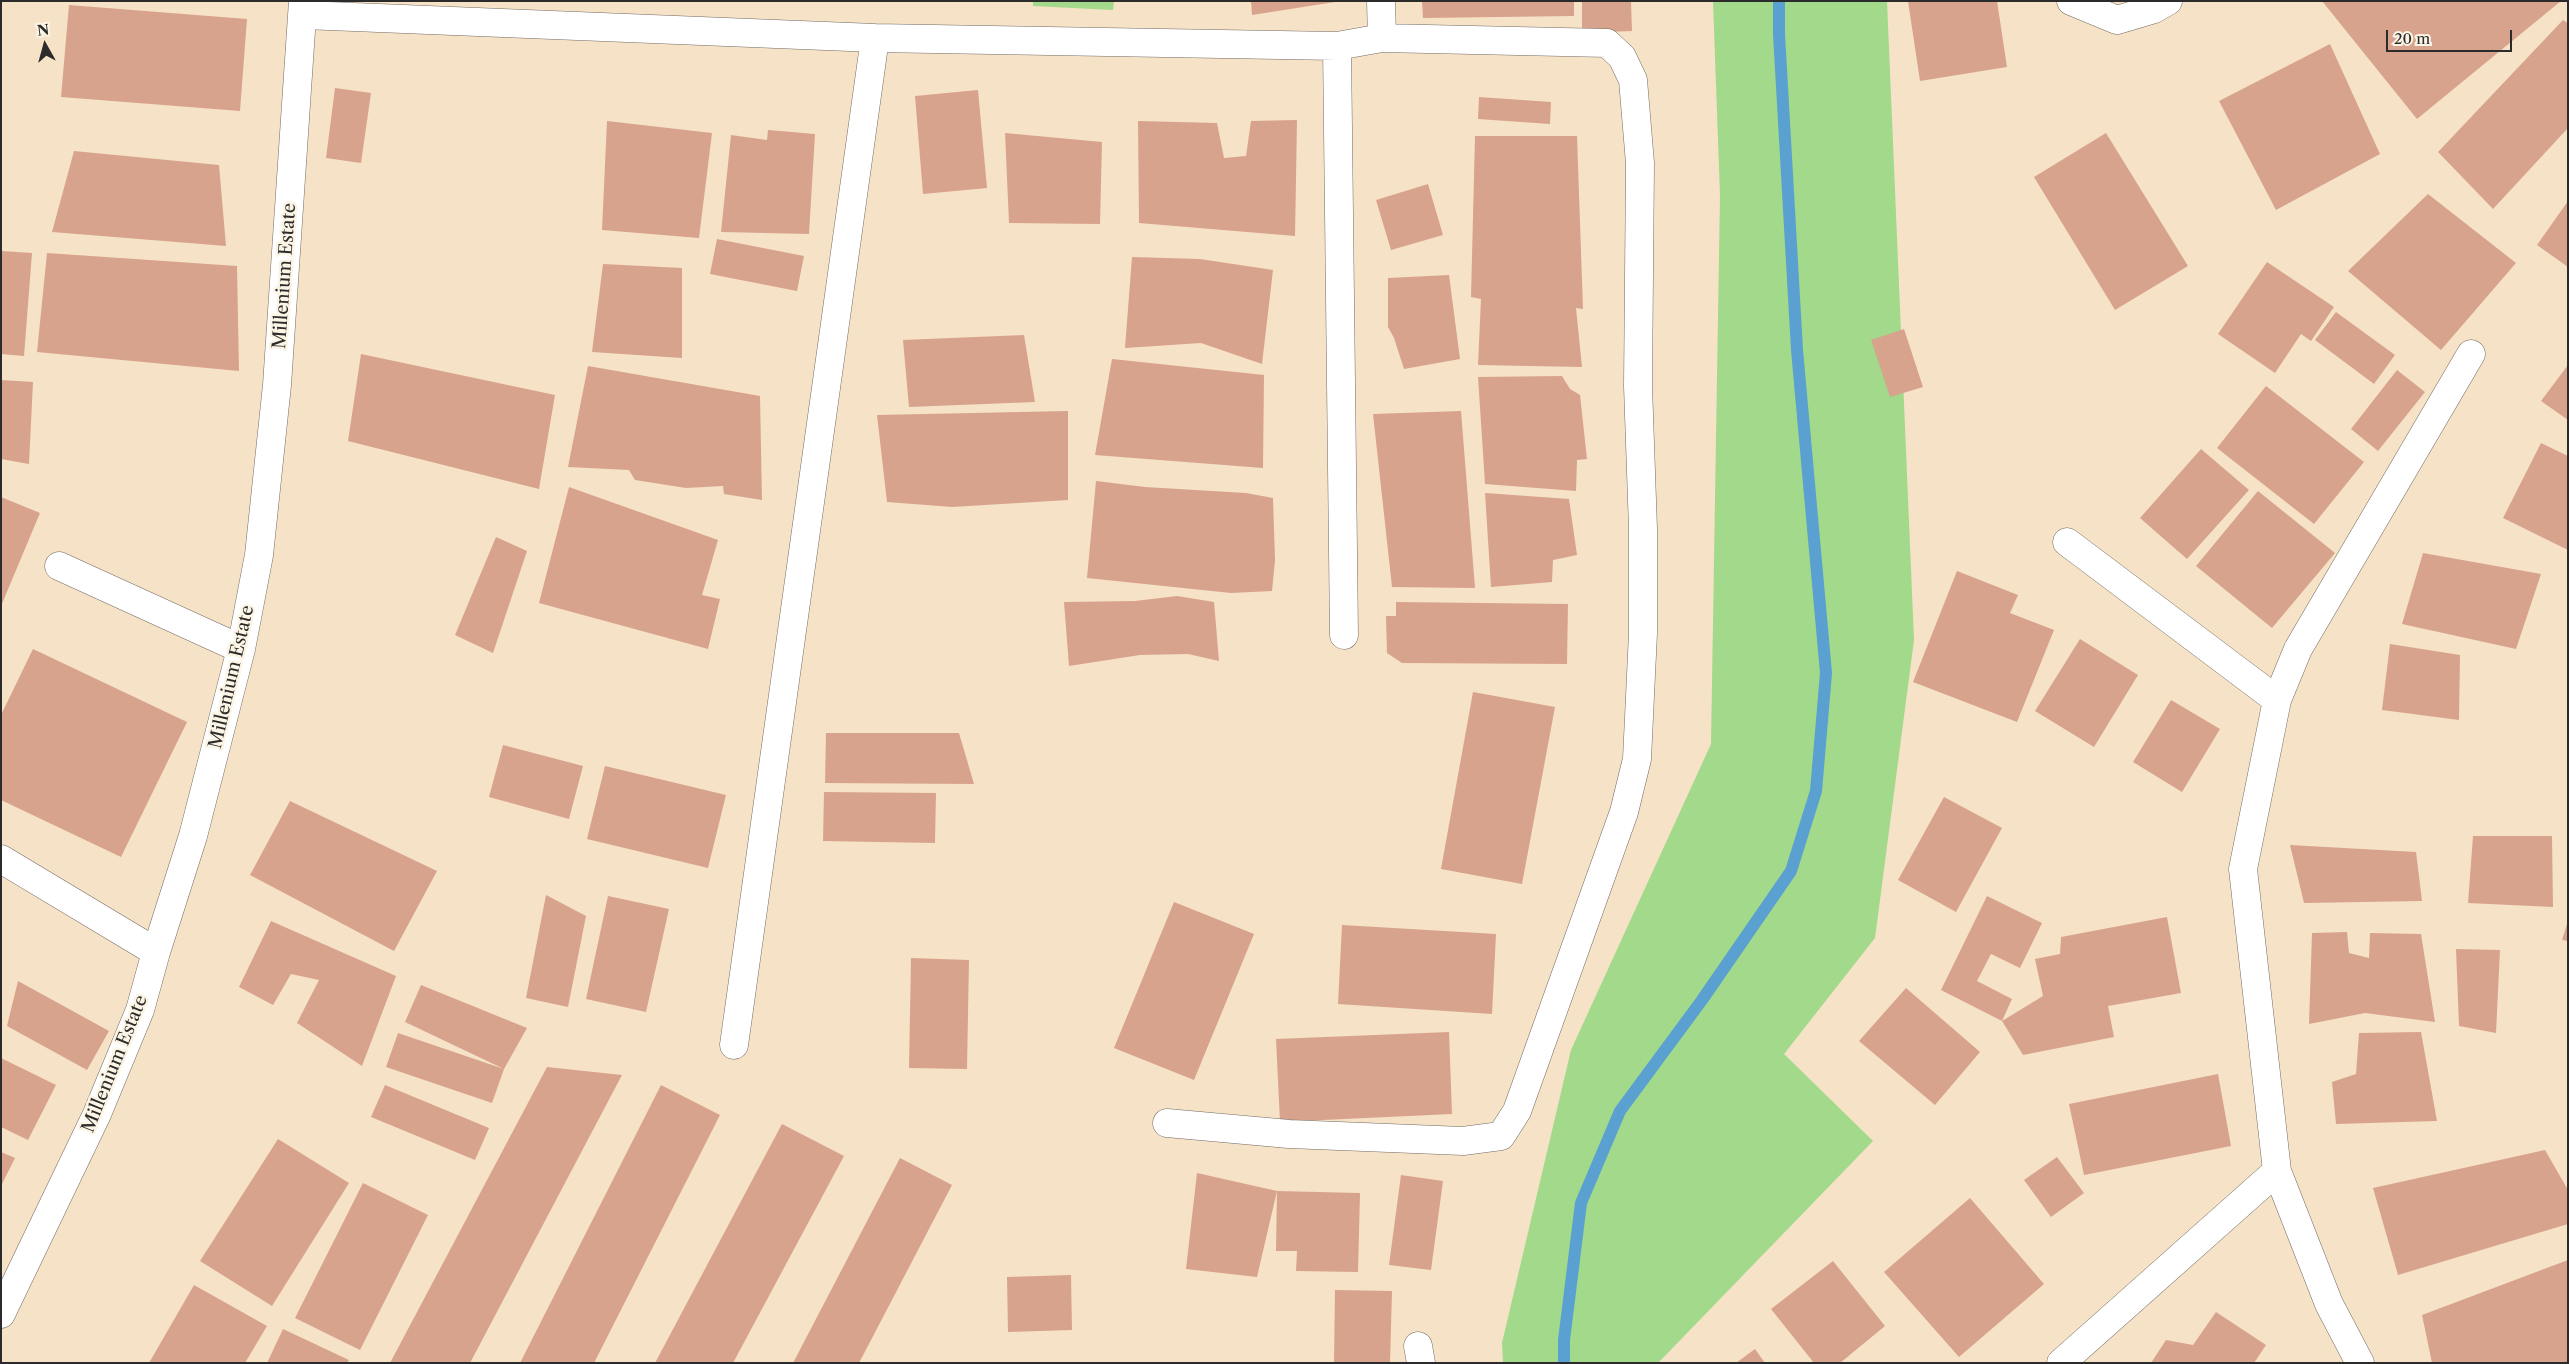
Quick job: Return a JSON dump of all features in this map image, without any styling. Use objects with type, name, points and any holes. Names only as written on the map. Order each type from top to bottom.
[{"type":"street","points":[[1381,1],[1382,38]]},
{"type":"street","points":[[2071,1],[2117,20],[2154,9],[2168,1]]},
{"type":"street","points":[[303,8],[875,38],[1337,46],[1382,38],[1608,43],[1622,57],[1633,80],[1640,163],[1638,386],[1643,529],[1643,633],[1637,759],[1624,812],[1521,1102],[1502,1136],[1463,1141],[1289,1134],[1167,1123]]},
{"type":"street","name":"Millenium Estate","points":[[1,1314],[97,1114],[140,1010],[156,952],[193,836],[241,649],[259,555],[277,385],[303,8]]},
{"type":"street","points":[[734,1045],[875,38]]},
{"type":"street","points":[[1337,46],[1344,636]]},
{"type":"street","points":[[2360,1363],[2329,1304],[2277,1171],[2243,869],[2277,700],[2298,649],[2471,354]]},
{"type":"street","points":[[2067,542],[2277,700]]},
{"type":"street","points":[[59,566],[241,649]]},
{"type":"street","points":[[1,859],[156,952]]},
{"type":"street","points":[[2061,1363],[2277,1171]]},
{"type":"green space","points":[[1033,1],[1114,1],[1113,10],[1033,6]]},
{"type":"green space","points":[[1713,1],[1887,1],[1914,640],[1875,938],[1784,1054],[1873,1141],[1658,1363],[1503,1363],[1502,1343],[1571,1050],[1711,744],[1720,195]]},
{"type":"building","points":[[1251,1],[1335,1],[1335,2],[1252,15]]},
{"type":"building","points":[[1422,1],[1574,1],[1574,16],[1423,18]]},
{"type":"building","points":[[1582,1],[1631,1],[1632,31],[1582,33]]},
{"type":"building","points":[[1908,1],[1997,1],[2007,67],[1920,81]]},
{"type":"building","points":[[2322,1],[2561,1],[2417,119]]},
{"type":"building","points":[[69,5],[247,19],[240,111],[61,97]]},
{"type":"building","points":[[2563,20],[2568,23],[2568,128],[2493,209],[2438,152]]},
{"type":"building","points":[[2330,44],[2380,154],[2276,210],[2219,101]]},
{"type":"building","points":[[335,88],[371,93],[361,163],[326,158]]},
{"type":"building","points":[[978,90],[987,188],[923,194],[915,96]]},
{"type":"building","points":[[1479,97],[1551,102],[1550,124],[1478,119]]},
{"type":"building","points":[[1297,120],[1295,236],[1139,223],[1138,121],[1217,123],[1224,158],[1246,156],[1251,121]]},
{"type":"building","points":[[607,121],[712,133],[699,238],[602,230]]},
{"type":"building","points":[[768,130],[815,134],[809,234],[721,232],[731,135],[767,140]]},
{"type":"building","points":[[1005,133],[1102,142],[1100,224],[1009,223]]},
{"type":"building","points":[[2106,133],[2188,266],[2115,310],[2034,177]]},
{"type":"building","points":[[1475,136],[1577,136],[1583,309],[1576,308],[1582,367],[1478,365],[1481,299],[1471,297]]},
{"type":"building","points":[[74,151],[219,165],[226,246],[52,232]]},
{"type":"building","points":[[1428,184],[1443,235],[1391,250],[1376,200]]},
{"type":"building","points":[[2428,194],[2516,263],[2441,350],[2348,271]]},
{"type":"building","points":[[2568,201],[2568,267],[2537,245]]},
{"type":"building","points":[[717,239],[804,256],[797,291],[710,274]]},
{"type":"building","points":[[1,251],[32,253],[24,356],[1,354]]},
{"type":"building","points":[[47,253],[237,266],[239,371],[37,352]]},
{"type":"building","points":[[1132,257],[1200,259],[1273,270],[1262,364],[1201,343],[1125,348]]},
{"type":"building","points":[[2267,262],[2334,307],[2311,341],[2301,334],[2275,373],[2218,334]]},
{"type":"building","points":[[603,264],[682,268],[682,358],[592,352]]},
{"type":"building","points":[[1449,275],[1460,359],[1404,369],[1394,338],[1388,327],[1388,278]]},
{"type":"building","points":[[2336,312],[2395,355],[2374,384],[2315,340]]},
{"type":"building","points":[[1904,329],[1923,387],[1890,397],[1871,340]]},
{"type":"building","points":[[1024,335],[1035,402],[909,407],[903,340]]},
{"type":"building","points":[[361,354],[555,395],[539,489],[348,441]]},
{"type":"building","points":[[1112,359],[1264,375],[1263,468],[1095,455]]},
{"type":"building","points":[[2568,365],[2568,420],[2541,401]]},
{"type":"building","points":[[588,366],[760,396],[762,500],[724,494],[723,486],[686,488],[635,480],[629,470],[568,467]]},
{"type":"building","points":[[2397,370],[2425,392],[2378,451],[2351,429]]},
{"type":"building","points":[[1562,376],[1570,389],[1580,395],[1587,459],[1577,460],[1576,491],[1485,484],[1478,377]]},
{"type":"building","points":[[1,380],[33,382],[29,464],[1,459]]},
{"type":"building","points":[[2266,386],[2364,462],[2314,524],[2217,448]]},
{"type":"building","points":[[1068,411],[1068,500],[952,507],[887,502],[877,415]]},
{"type":"building","points":[[1461,411],[1475,588],[1392,587],[1373,414]]},
{"type":"building","points":[[2541,443],[2568,456],[2568,550],[2503,518]]},
{"type":"building","points":[[2201,449],[2249,490],[2187,559],[2140,518]]},
{"type":"building","points":[[1096,481],[1145,487],[1246,493],[1273,498],[1275,560],[1272,591],[1231,593],[1087,578]]},
{"type":"building","points":[[569,487],[718,540],[702,595],[720,599],[708,649],[539,603]]},
{"type":"building","points":[[2258,491],[2335,553],[2272,628],[2196,566]]},
{"type":"building","points":[[1485,493],[1569,499],[1577,555],[1553,560],[1552,582],[1491,587]]},
{"type":"building","points":[[1,497],[40,513],[1,606]]},
{"type":"building","points":[[496,537],[527,551],[493,653],[455,635]]},
{"type":"building","points":[[2423,553],[2541,574],[2516,649],[2402,624]]},
{"type":"building","points":[[1957,571],[2018,595],[2010,613],[2054,630],[2017,722],[1913,682]]},
{"type":"building","points":[[1177,596],[1214,602],[1219,661],[1188,654],[1140,655],[1069,666],[1064,602],[1135,601]]},
{"type":"building","points":[[1396,602],[1568,604],[1567,664],[1402,663],[1387,653],[1386,616],[1396,616]]},
{"type":"building","points":[[2080,639],[2138,675],[2094,747],[2035,711]]},
{"type":"building","points":[[2390,644],[2460,655],[2459,720],[2382,710]]},
{"type":"building","points":[[33,649],[187,722],[121,857],[1,800],[1,715]]},
{"type":"building","points":[[1473,692],[1555,707],[1522,884],[1441,869]]},
{"type":"building","points":[[2171,700],[2220,729],[2182,792],[2133,762]]},
{"type":"building","points":[[826,733],[959,733],[974,784],[825,783]]},
{"type":"building","points":[[503,745],[583,766],[569,819],[489,797]]},
{"type":"building","points":[[605,766],[726,795],[708,868],[587,839]]},
{"type":"building","points":[[824,792],[936,793],[935,843],[823,841]]},
{"type":"building","points":[[1944,797],[2002,828],[1956,912],[1898,880]]},
{"type":"building","points":[[290,801],[437,871],[394,951],[250,875]]},
{"type":"building","points":[[2473,836],[2552,836],[2553,907],[2468,903]]},
{"type":"building","points":[[2290,845],[2416,852],[2422,901],[2304,903]]},
{"type":"building","points":[[546,895],[586,916],[568,1007],[526,998]]},
{"type":"building","points":[[608,896],[669,909],[646,1012],[586,999]]},
{"type":"building","points":[[1987,896],[2042,923],[2020,968],[1991,954],[1977,981],[2012,999],[2002,1021],[1941,990]]},
{"type":"building","points":[[1174,902],[1254,934],[1194,1080],[1114,1048]]},
{"type":"building","points":[[2167,917],[2181,993],[2108,1006],[2114,1037],[2023,1055],[2002,1021],[2043,996],[2035,959],[2060,954],[2061,937]]},
{"type":"building","points":[[271,921],[396,976],[362,1066],[297,1023],[319,980],[291,974],[273,1005],[239,987]]},
{"type":"building","points":[[2568,921],[2568,941],[2562,940]]},
{"type":"building","points":[[1342,925],[1496,934],[1492,1014],[1338,1004]]},
{"type":"building","points":[[2347,932],[2349,953],[2369,958],[2370,933],[2421,934],[2435,1022],[2365,1013],[2309,1024],[2312,933]]},
{"type":"building","points":[[2456,949],[2500,950],[2496,1033],[2459,1026]]},
{"type":"building","points":[[911,958],[969,960],[967,1069],[909,1068]]},
{"type":"building","points":[[18,981],[109,1031],[87,1070],[7,1026]]},
{"type":"building","points":[[421,985],[527,1028],[504,1069],[405,1022]]},
{"type":"building","points":[[1906,988],[1980,1052],[1935,1105],[1859,1041]]},
{"type":"building","points":[[1449,1032],[1452,1114],[1280,1122],[1276,1039]]},
{"type":"building","points":[[2421,1032],[2437,1121],[2336,1124],[2332,1082],[2356,1074],[2359,1033]]},
{"type":"building","points":[[398,1033],[504,1069],[492,1103],[386,1067]]},
{"type":"building","points":[[1,1058],[56,1085],[28,1140],[1,1127]]},
{"type":"building","points":[[547,1067],[622,1075],[470,1363],[390,1363]]},
{"type":"building","points":[[2218,1074],[2231,1146],[2084,1175],[2069,1104]]},
{"type":"building","points":[[385,1085],[489,1128],[475,1160],[371,1117]]},
{"type":"building","points":[[661,1085],[720,1115],[594,1363],[520,1363]]},
{"type":"building","points":[[782,1124],[844,1156],[733,1363],[655,1363]]},
{"type":"building","points":[[278,1139],[349,1183],[272,1306],[200,1261]]},
{"type":"building","points":[[2545,1150],[2568,1190],[2568,1224],[2398,1275],[2373,1188]]},
{"type":"building","points":[[1,1152],[15,1158],[1,1186]]},
{"type":"building","points":[[2057,1157],[2084,1193],[2051,1217],[2024,1180]]},
{"type":"building","points":[[900,1158],[952,1185],[859,1363],[793,1363]]},
{"type":"building","points":[[1197,1173],[1277,1191],[1257,1277],[1186,1269]]},
{"type":"building","points":[[1401,1175],[1443,1181],[1431,1270],[1389,1265]]},
{"type":"building","points":[[363,1183],[428,1215],[360,1350],[295,1318]]},
{"type":"building","points":[[1277,1191],[1360,1193],[1358,1272],[1296,1271],[1297,1251],[1276,1251]]},
{"type":"building","points":[[1970,1198],[2044,1284],[1959,1357],[1884,1272]]},
{"type":"building","points":[[2568,1260],[2568,1363],[2432,1363],[2422,1315]]},
{"type":"building","points":[[1833,1261],[1885,1326],[1840,1363],[1814,1363],[1771,1309]]},
{"type":"building","points":[[1071,1275],[1072,1330],[1008,1332],[1007,1277]]},
{"type":"building","points":[[194,1285],[267,1326],[245,1363],[149,1363]]},
{"type":"building","points":[[1335,1290],[1392,1291],[1390,1363],[1334,1363]]},
{"type":"building","points":[[2216,1312],[2266,1345],[2254,1363],[2151,1363],[2166,1340],[2193,1345]]},
{"type":"building","points":[[283,1329],[349,1360],[347,1363],[267,1363]]},
{"type":"building","points":[[1755,1349],[1765,1363],[1736,1363]]},
{"type":"waterway","points":[[1564,1363],[1564,1340],[1581,1203],[1620,1111],[1702,1000],[1791,871],[1816,791],[1826,673],[1797,350],[1779,34],[1779,1]]}]
